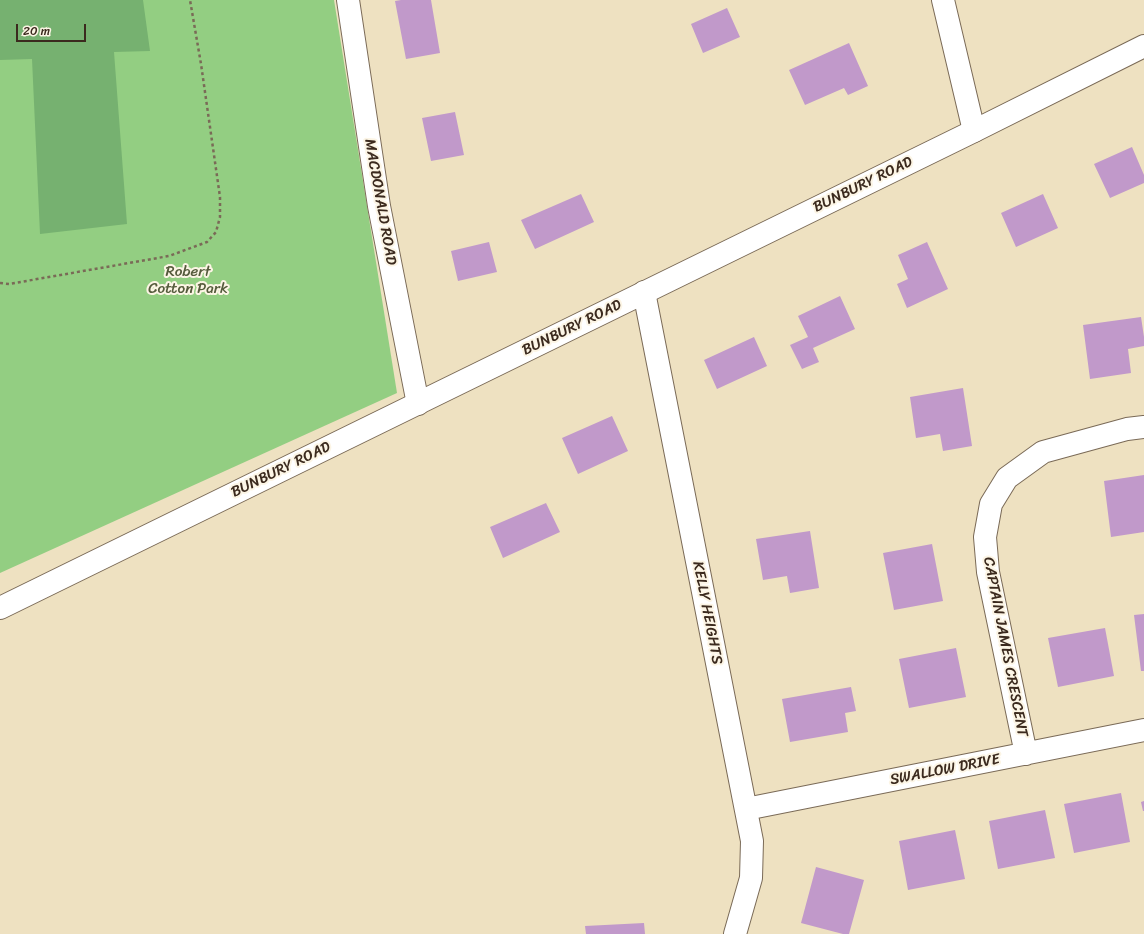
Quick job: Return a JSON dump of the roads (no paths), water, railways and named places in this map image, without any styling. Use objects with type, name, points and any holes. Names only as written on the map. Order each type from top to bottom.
[{"type":"street","name":"MACDONALD ROAD","points":[[348,0],[379,206],[418,404]]},
{"type":"street","points":[[943,0],[974,131]]},
{"type":"street","name":"BUNBURY ROAD","points":[[0,608],[974,131],[1144,46]]},
{"type":"street","name":"KELLY HEIGHTS","points":[[644,292],[752,842],[751,878],[735,934]]},
{"type":"street","name":"CAPTAIN JAMES CRESCENT","points":[[1026,754],[988,572],[985,537],[991,504],[1007,478],[1043,452],[1127,429],[1144,427]]},
{"type":"street","name":"SWALLOW DRIVE","points":[[746,809],[1144,730]]},
{"type":"park label","name":"Robert Cotton Park","points":[[188,280]]}]
